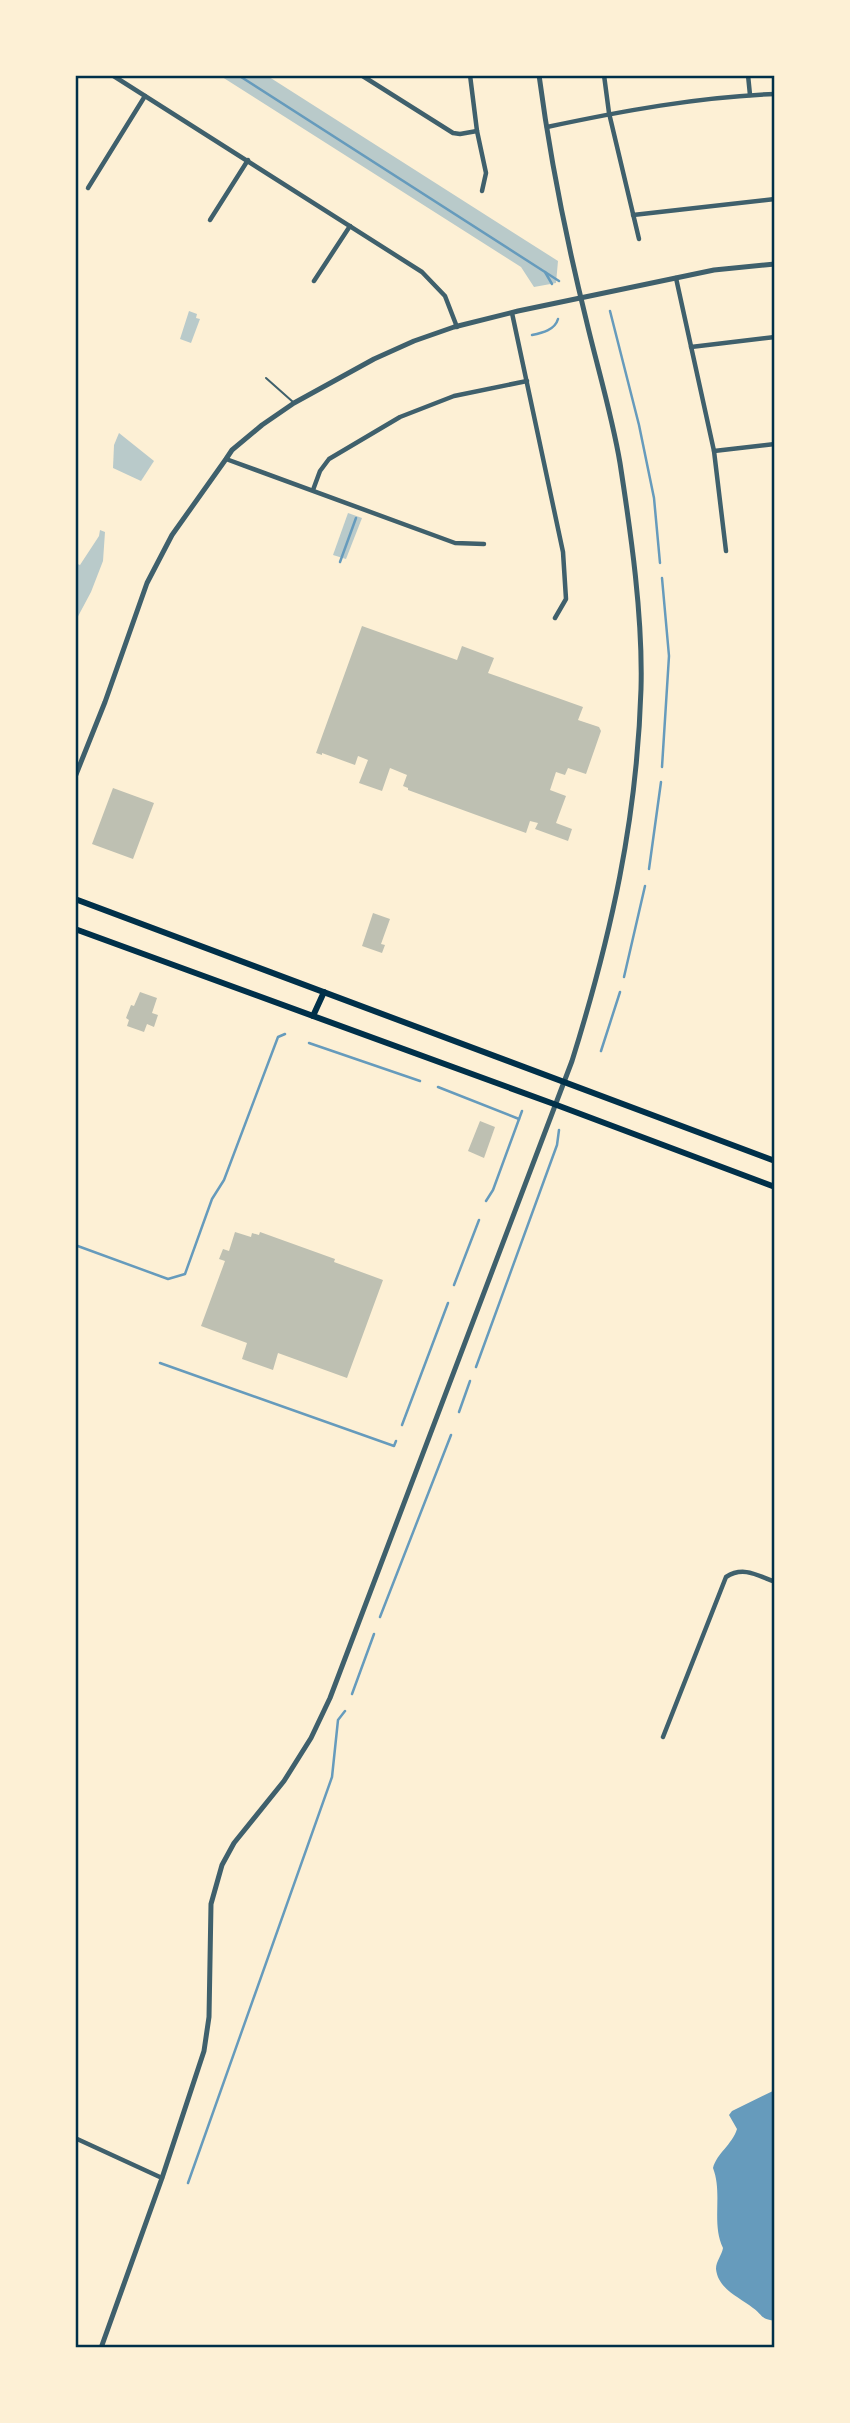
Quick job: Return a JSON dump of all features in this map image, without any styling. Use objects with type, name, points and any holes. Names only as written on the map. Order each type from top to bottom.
[{"type":"main road","points":[[75,899],[775,1161]]},
{"type":"main road","points":[[75,929],[775,1187]]},
{"type":"main road","points":[[313,1016],[324,992]]},
{"type":"street","points":[[112,75],[422,272],[445,296],[457,327]]},
{"type":"street","points":[[361,75],[453,133],[477,131]]},
{"type":"street","points":[[470,75],[477,131],[486,173],[482,191]]},
{"type":"street","points":[[101,2348],[204,2051],[209,2017],[211,1904],[222,1865],[234,1843],[290,1771],[311,1738],[330,1698],[572,1061],[597,980],[622,874],[636,772],[641,686],[639,617],[620,460],[553,174],[539,75]]},
{"type":"street","points":[[604,75],[609,113],[639,239]]},
{"type":"street","points":[[748,75],[750,95]]},
{"type":"street","points":[[546,127],[609,113],[775,94]]},
{"type":"street","points":[[88,188],[145,96]]},
{"type":"street","points":[[210,220],[248,160]]},
{"type":"street","points":[[633,215],[775,199]]},
{"type":"street","points":[[314,281],[350,226]]},
{"type":"street","points":[[75,778],[147,583],[173,535],[232,450],[262,425],[294,403],[374,359],[414,341],[457,327],[714,270],[775,264]]},
{"type":"street","points":[[676,278],[714,451],[726,551]]},
{"type":"street","points":[[512,313],[563,552],[566,599],[555,618]]},
{"type":"street","points":[[691,347],[775,337]]},
{"type":"street","points":[[313,490],[320,471],[329,459],[400,417],[454,396],[527,381]]},
{"type":"street","points":[[714,451],[775,444]]},
{"type":"street","points":[[226,459],[455,543],[484,544]]},
{"type":"street","points":[[663,1737],[726,1577],[743,1571],[775,1582]]},
{"type":"street","points":[[75,2138],[162,2178]]},
{"type":"lane","points":[[266,378],[294,403]]},
{"type":"shaded area","points":[[219,75],[266,75],[558,261],[556,283],[534,287],[521,267]]},
{"type":"shaded area","points":[[189,311],[197,314],[196,318],[200,319],[191,343],[180,339]]},
{"type":"shaded area","points":[[119,433],[154,461],[141,481],[113,468],[114,445]]},
{"type":"shaded area","points":[[348,513],[362,518],[346,559],[333,555]]},
{"type":"shaded area","points":[[100,530],[105,532],[103,561],[75,622],[75,563],[80,565],[99,536]]},
{"type":"water","points":[[775,2090],[775,2321],[764,2318],[730,2292],[718,2276],[716,2266],[723,2248],[718,2229],[717,2188],[713,2168],[737,2129],[729,2115],[732,2111]]},
{"type":"building","points":[[362,626],[457,660],[462,646],[494,658],[488,673],[583,707],[578,720],[599,727],[601,731],[586,774],[568,768],[565,775],[556,772],[550,790],[566,796],[556,823],[572,829],[568,841],[535,829],[538,823],[530,821],[526,833],[408,790],[403,786],[407,775],[390,768],[382,791],[359,783],[368,760],[358,756],[355,765],[316,753]]},
{"type":"building","points":[[113,788],[154,803],[133,859],[92,844]]},
{"type":"building","points":[[373,913],[390,919],[381,944],[385,945],[382,953],[362,946]]},
{"type":"building","points":[[140,992],[157,998],[152,1013],[158,1015],[154,1027],[147,1024],[144,1032],[127,1026],[129,1020],[126,1018]]},
{"type":"building","points":[[480,1121],[495,1127],[484,1158],[468,1151]]},
{"type":"building","points":[[235,1232],[251,1237],[252,1233],[259,1235],[260,1232],[335,1259],[334,1262],[383,1280],[347,1378],[278,1353],[273,1370],[242,1359],[247,1343],[201,1326],[225,1261],[219,1259],[223,1249],[229,1251]]},
{"type":"waterway","points":[[238,75],[559,281]]},
{"type":"waterway","points":[[545,272],[552,284]]},
{"type":"waterway","points":[[610,311],[639,425],[654,498],[660,563]]},
{"type":"waterway","points":[[532,335],[551,328],[558,319]]},
{"type":"waterway","points":[[340,562],[356,518]]},
{"type":"waterway","points":[[662,578],[669,656],[662,767]]},
{"type":"waterway","points":[[649,869],[661,782]]},
{"type":"waterway","points":[[624,977],[645,886]]},
{"type":"waterway","points":[[601,1051],[620,992]]},
{"type":"waterway","points":[[75,1245],[168,1279],[185,1274],[212,1199],[224,1180],[278,1037],[285,1034]]},
{"type":"waterway","points":[[309,1043],[420,1081]]},
{"type":"waterway","points":[[438,1087],[519,1119]]},
{"type":"waterway","points":[[486,1201],[493,1190],[522,1111]]},
{"type":"waterway","points":[[476,1367],[557,1145],[559,1130]]},
{"type":"waterway","points":[[454,1285],[479,1220]]},
{"type":"waterway","points":[[402,1425],[448,1303]]},
{"type":"waterway","points":[[160,1363],[394,1446],[396,1441]]},
{"type":"waterway","points":[[459,1412],[470,1381]]},
{"type":"waterway","points":[[380,1617],[451,1435]]},
{"type":"waterway","points":[[352,1694],[374,1634]]},
{"type":"waterway","points":[[188,2183],[332,1777],[338,1720],[345,1711]]}]
